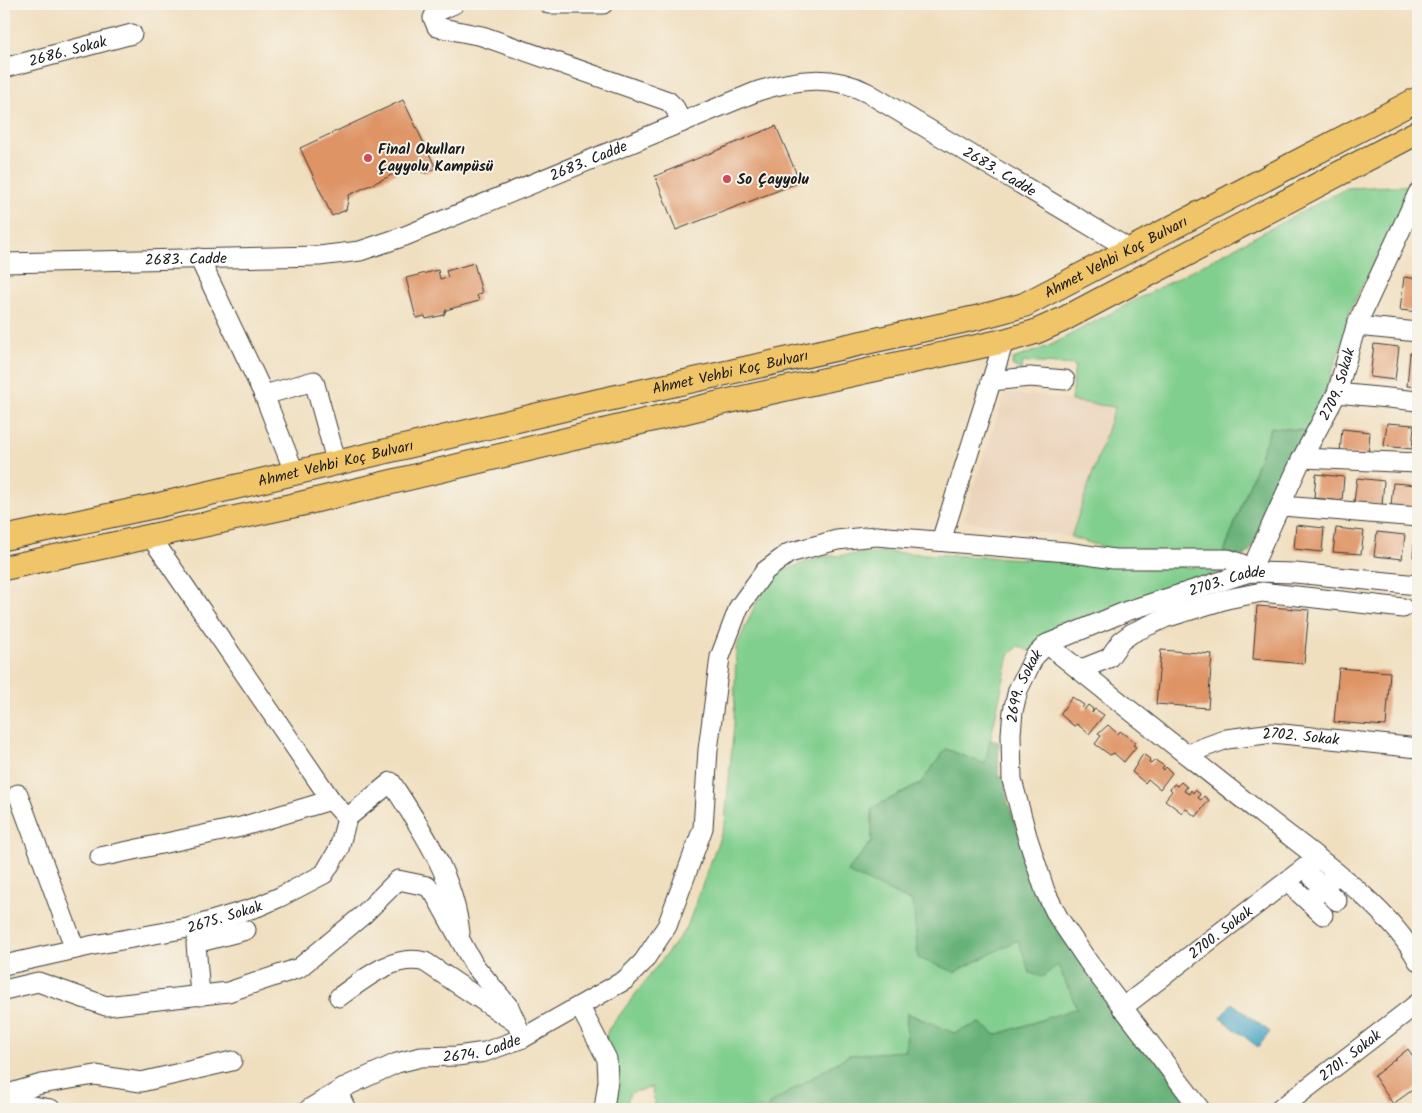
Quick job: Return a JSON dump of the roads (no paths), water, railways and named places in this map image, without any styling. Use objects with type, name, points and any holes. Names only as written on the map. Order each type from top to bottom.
[{"type":"main road","name":"Ahmet Vehbi Koç Bulvarı","points":[[4,538],[295,474],[576,407],[1003,311],[1042,297],[1418,99]]},
{"type":"main road","name":"Ahmet Vehbi Koç Bulvarı","points":[[4,568],[300,504],[720,403],[1004,341],[1035,332],[1062,320],[1418,132]]},
{"type":"street","points":[[454,4],[436,12],[433,18],[437,27],[482,36],[668,101],[675,108],[681,123]]},
{"type":"street","points":[[549,4],[603,4]]},
{"type":"street","name":"2686. Sokak","points":[[4,68],[132,34]]},
{"type":"street","name":"2683. Cadde","points":[[4,262],[319,256],[360,251],[405,236],[777,85],[813,80],[843,82],[868,93],[1131,250]]},
{"type":"street","name":"2709. Sokak","points":[[1250,572],[1282,506],[1302,458],[1337,394],[1356,326],[1418,193]]},
{"type":"street","points":[[199,258],[264,396],[295,474]]},
{"type":"street","points":[[1356,326],[1418,332]]},
{"type":"street","points":[[941,541],[1004,341]]},
{"type":"street","points":[[991,381],[1030,377],[1065,380]]},
{"type":"street","points":[[264,396],[314,381],[337,464]]},
{"type":"street","points":[[1337,394],[1418,401]]},
{"type":"street","points":[[1302,458],[1418,463]]},
{"type":"street","points":[[1282,506],[1418,516]]},
{"type":"street","name":"2674. Cadde","points":[[309,1109],[380,1070],[409,1059],[478,1053],[521,1031],[580,1007],[625,980],[643,962],[667,926],[703,828],[708,750],[720,657],[739,607],[765,571],[789,553],[836,540],[876,536],[1067,552],[1114,559],[1228,559],[1242,564],[1250,572]]},
{"type":"street","points":[[151,537],[331,800],[347,818],[391,782],[424,832],[441,866],[457,907],[461,943]]},
{"type":"street","name":"2703. Cadde","points":[[1047,644],[1128,612],[1250,572],[1295,573],[1418,585]]},
{"type":"street","points":[[1079,670],[1109,658],[1121,641],[1132,633],[1165,618],[1227,598],[1262,592],[1403,608]]},
{"type":"street","name":"2699. Sokak","points":[[1200,1109],[1122,1008],[1074,941],[1045,891],[1027,836],[1012,780],[1010,757],[1013,711],[1026,672],[1034,657],[1047,644],[1337,874],[1390,920],[1400,931],[1418,961]]},
{"type":"street","name":"2702. Sokak","points":[[1186,754],[1226,739],[1273,733],[1418,748]]},
{"type":"street","points":[[18,794],[75,948]]},
{"type":"street","points":[[100,857],[240,827],[331,800]]},
{"type":"street","name":"2675. Sokak","points":[[4,965],[75,948],[188,928],[257,907],[324,874],[339,850],[347,818]]},
{"type":"street","name":"2700. Sokak","points":[[1122,1008],[1317,858]]},
{"type":"street","points":[[1323,915],[1303,897],[1324,889],[1337,874]]},
{"type":"street","points":[[4,990],[38,982],[106,1006],[228,992],[300,968],[363,914],[398,880],[426,886],[434,894],[461,943],[482,975],[509,1007],[521,1031]]},
{"type":"street","points":[[200,996],[196,943],[246,930]]},
{"type":"street","points":[[339,997],[392,964],[413,958],[425,962],[521,1031]]},
{"type":"street","name":"2701. Sokak","points":[[1280,1109],[1418,1003]]},
{"type":"street","points":[[580,1007],[607,1059],[608,1081],[604,1109]]},
{"type":"street","points":[[4,1095],[41,1084],[95,1075],[140,1082],[232,1061]]},
{"type":"street","points":[[338,1092],[346,1109]]},
{"type":"street","points":[[4,1101],[51,1109]]},
{"type":"water","points":[[1232,1003],[1270,1032],[1258,1047],[1220,1018]]},
{"type":"place","name":"Final Okulları Çayyolu Kampüsü","points":[[368,158]]},
{"type":"place","name":"So Çayyolu","points":[[727,179]]}]
